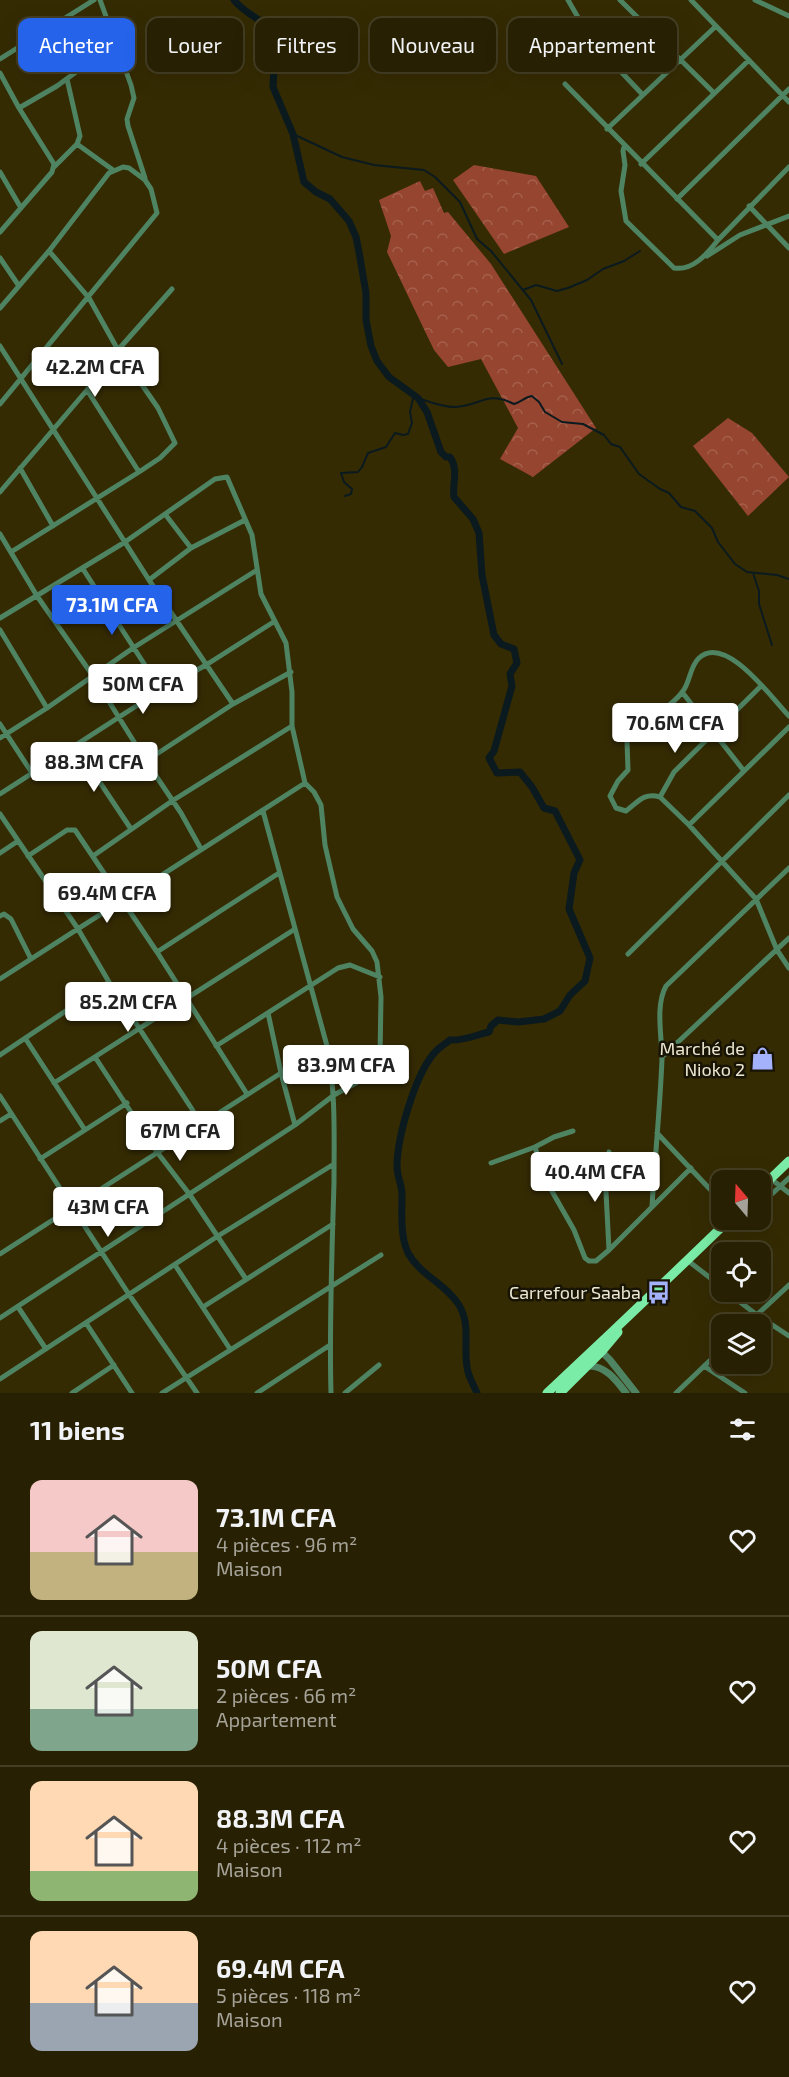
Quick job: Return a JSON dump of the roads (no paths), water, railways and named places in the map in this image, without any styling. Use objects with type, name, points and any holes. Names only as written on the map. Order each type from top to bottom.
[{"type":"highway","points":[[771,1179],[789,1161]]},
{"type":"highway","points":[[547,1393],[599,1349],[718,1230]]},
{"type":"highway","points":[[560,1393],[588,1366],[599,1349]]},
{"type":"street","points":[[0,59],[94,0]]},
{"type":"street","points":[[100,0],[107,18]]},
{"type":"street","points":[[567,0],[591,40],[643,95]]},
{"type":"street","points":[[620,0],[714,93]]},
{"type":"street","points":[[691,0],[789,102]]},
{"type":"street","points":[[755,0],[789,16]]},
{"type":"street","points":[[607,129],[715,27]]},
{"type":"street","points":[[642,164],[749,60]]},
{"type":"street","points":[[19,108],[76,72]]},
{"type":"street","points":[[0,404],[157,213],[151,189],[145,180],[128,126],[127,119],[134,98],[126,72]]},
{"type":"street","points":[[0,73],[19,108],[52,158],[54,168]]},
{"type":"street","points":[[0,232],[77,144],[80,131],[67,79]]},
{"type":"street","points":[[565,84],[624,147],[718,240]]},
{"type":"street","points":[[677,199],[789,89]]},
{"type":"street","points":[[77,144],[113,170]]},
{"type":"street","points":[[624,147],[625,165],[621,190],[626,221],[674,268],[683,269],[697,264],[740,235],[789,216]]},
{"type":"street","points":[[0,308],[113,170],[129,168],[145,180]]},
{"type":"street","points":[[692,265],[749,206],[788,170]]},
{"type":"street","points":[[0,172],[21,208]]},
{"type":"street","points":[[749,206],[789,247]]},
{"type":"street","points":[[11,552],[139,471],[169,450],[175,441],[158,408],[118,350],[89,298],[49,251]]},
{"type":"street","points":[[0,258],[19,286]]},
{"type":"street","points":[[0,492],[171,289]]},
{"type":"street","points":[[0,346],[96,499],[233,704]]},
{"type":"street","points":[[87,390],[139,471]]},
{"type":"street","points":[[20,468],[53,526]]},
{"type":"street","points":[[0,618],[125,542],[215,479],[227,477],[255,546],[261,594],[286,643],[291,672],[292,726],[305,783],[314,792],[321,805],[325,845],[337,897],[354,929],[372,951],[377,962],[381,997],[380,1057],[372,1072],[334,1095],[295,1125],[190,1195],[0,1318]]},
{"type":"street","points":[[165,514],[191,548]]},
{"type":"street","points":[[149,580],[191,548],[245,520]]},
{"type":"street","points":[[0,534],[37,596],[93,676],[181,813],[201,849]]},
{"type":"street","points":[[83,569],[161,690]]},
{"type":"street","points":[[3,736],[134,648],[257,570]]},
{"type":"street","points":[[1,791],[274,621]]},
{"type":"street","points":[[0,630],[47,708]]},
{"type":"street","points":[[789,716],[739,662],[728,656],[712,653],[699,658],[682,692],[627,741],[628,770],[611,791],[610,799],[622,812],[631,808],[644,796],[660,797],[689,825],[756,899],[777,950],[789,968]]},
{"type":"street","points":[[146,761],[233,704],[291,672]]},
{"type":"street","points":[[660,797],[674,772],[761,686]]},
{"type":"street","points":[[682,692],[744,771]]},
{"type":"street","points":[[0,724],[3,736],[32,773]]},
{"type":"street","points":[[93,856],[172,801],[292,726]]},
{"type":"street","points":[[689,825],[789,728]]},
{"type":"street","points":[[75,745],[131,828]]},
{"type":"street","points":[[0,979],[305,783]]},
{"type":"street","points":[[628,954],[789,795]]},
{"type":"street","points":[[263,811],[327,1046],[334,1095],[330,1286],[331,1393]]},
{"type":"street","points":[[0,814],[78,929],[109,982],[201,1123]]},
{"type":"street","points":[[28,856],[67,830],[75,830],[157,952],[247,1094]]},
{"type":"street","points":[[0,853],[18,842]]},
{"type":"street","points":[[652,1206],[662,1057],[661,1004],[666,986],[789,867]]},
{"type":"street","points":[[157,952],[279,873]]},
{"type":"street","points":[[0,916],[4,914],[11,919],[31,959]]},
{"type":"street","points":[[54,1083],[295,929]]},
{"type":"street","points":[[662,1057],[789,938]]},
{"type":"street","points":[[216,1046],[311,984],[344,966],[350,965],[380,977]]},
{"type":"street","points":[[0,1055],[109,982]]},
{"type":"street","points":[[268,1013],[295,1125]]},
{"type":"street","points":[[26,1038],[85,1130]]},
{"type":"street","points":[[95,1057],[157,1152],[190,1195],[246,1279]]},
{"type":"street","points":[[0,1254],[281,1073]]},
{"type":"street","points":[[0,1096],[130,1296],[197,1393]]},
{"type":"street","points":[[40,1159],[127,1103]]},
{"type":"street","points":[[0,1121],[11,1114]]},
{"type":"street","points":[[491,1163],[573,1131]]},
{"type":"street","points":[[657,1133],[711,1190]]},
{"type":"street","points":[[535,1147],[545,1179],[574,1230],[585,1258],[589,1261],[596,1261],[609,1250],[691,1168]]},
{"type":"street","points":[[609,1152],[606,1191],[609,1250]]},
{"type":"street","points":[[0,1379],[130,1296],[218,1236],[334,1164]]},
{"type":"street","points":[[771,1195],[789,1178]]},
{"type":"street","points":[[771,1179],[789,1193]]},
{"type":"street","points":[[203,1306],[333,1224]]},
{"type":"street","points":[[162,1393],[381,1255]]},
{"type":"street","points":[[687,1260],[711,1279]]},
{"type":"street","points":[[175,1265],[230,1349]]},
{"type":"street","points":[[758,1314],[789,1285]]},
{"type":"street","points":[[740,1302],[756,1314]]},
{"type":"street","points":[[18,1307],[46,1349]]},
{"type":"street","points":[[86,1323],[132,1393]]},
{"type":"street","points":[[771,1324],[789,1336]]},
{"type":"street","points":[[257,1393],[330,1345]]},
{"type":"street","points":[[599,1349],[636,1393]]},
{"type":"street","points":[[676,1393],[711,1359]]},
{"type":"street","points":[[72,1393],[114,1365]]},
{"type":"street","points":[[345,1393],[379,1365]]},
{"type":"street","points":[[588,1366],[604,1369],[626,1393]]},
{"type":"street","points":[[704,1366],[745,1393]]},
{"type":"street","points":[[731,1384],[738,1393]]},
{"type":"waterway","points":[[234,0],[276,34],[273,87],[293,134],[304,182],[316,192],[330,199],[349,221],[356,237],[366,293],[366,320],[371,346],[377,361],[389,377],[418,398],[427,412],[441,452],[446,457],[450,457],[453,462],[454,497],[473,519],[479,533],[482,575],[494,635],[501,644],[514,649],[517,663],[510,674],[512,686],[494,751],[489,758],[497,773],[520,772],[544,808],[555,811],[580,860],[574,873],[569,909],[590,958],[585,981],[570,995],[560,1011],[544,1019],[518,1022],[498,1020],[491,1026],[489,1032],[465,1039],[450,1040],[438,1050],[428,1061],[414,1090],[400,1140],[397,1167],[402,1191],[405,1246],[413,1261],[454,1298],[463,1313],[466,1330],[466,1363],[477,1393]]},
{"type":"waterway","points":[[293,134],[342,157],[374,165],[424,170],[435,177],[460,202],[477,239],[491,251],[531,300],[562,364]]},
{"type":"waterway","points":[[523,290],[536,285],[557,291],[568,288],[640,251]]},
{"type":"waterway","points":[[345,496],[351,494],[352,489],[344,482],[341,473],[358,472],[368,453],[386,447],[395,433],[408,434],[412,423],[410,412],[414,394]]},
{"type":"waterway","points":[[418,398],[455,407],[497,398],[514,404],[532,396],[545,412],[562,422],[583,424],[604,435],[611,444],[620,447],[639,474],[669,493],[681,507],[695,511],[712,528],[718,542],[735,564],[747,572],[777,575],[789,579]]},
{"type":"waterway","points":[[753,573],[759,591],[759,604],[772,645]]},
{"type":"place","name":"Marché de Nioko 2","points":[[763,1058]]},
{"type":"place","name":"Carrefour Saaba","points":[[659,1292]]}]
